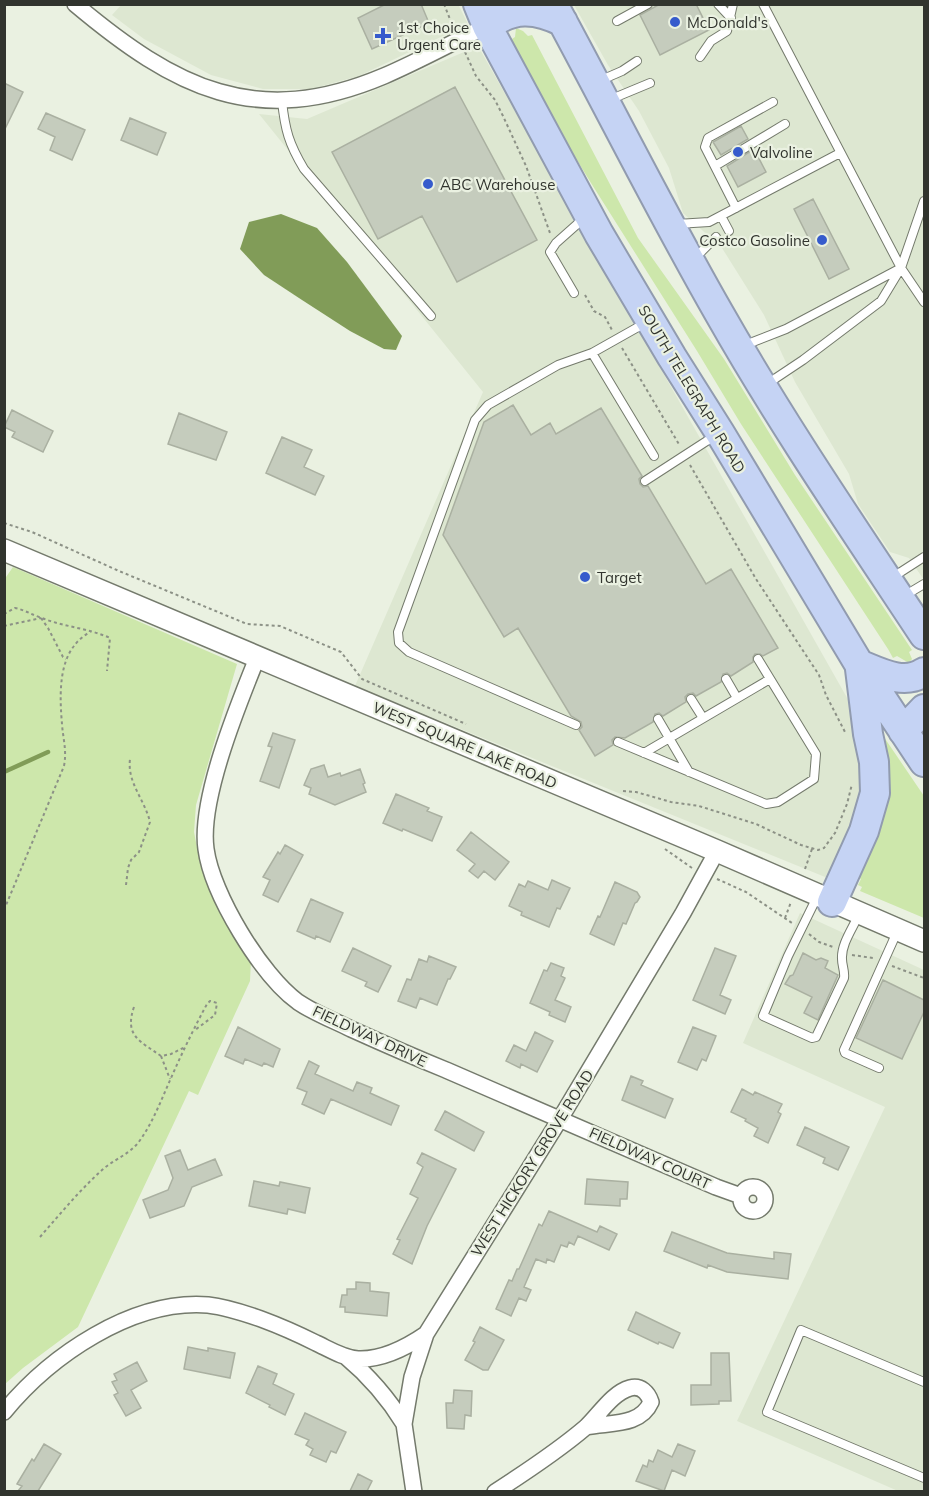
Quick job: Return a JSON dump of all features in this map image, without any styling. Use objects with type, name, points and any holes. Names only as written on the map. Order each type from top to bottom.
[{"type":"highway","points":[[483,15],[500,16],[533,11],[549,15],[558,13],[670,224],[739,347],[802,451],[924,635]]},
{"type":"highway","name":"SOUTH TELEGRAPH ROAD","points":[[483,15],[588,214],[650,320],[859,664],[924,762]]},
{"type":"highway","points":[[825,899],[864,831],[875,793],[874,762],[859,664],[896,678],[916,677],[924,672]]},
{"type":"highway","points":[[903,731],[924,709]]},
{"type":"street","points":[[75,4],[142,57],[170,72],[222,93],[282,101],[316,97],[372,81],[483,15]]},
{"type":"street","name":"WEST SQUARE LAKE ROAD","points":[[4,550],[717,851],[924,941]]},
{"type":"street","name":"FIELDWAY DRIVE","points":[[257,658],[240,699],[225,748],[207,813],[205,837],[206,850],[215,881],[256,956],[282,988],[298,1002],[316,1012],[379,1042],[560,1119]]},
{"type":"street","name":"WEST HICKORY GROVE ROAD","points":[[414,1491],[404,1424],[412,1377],[426,1334],[560,1119],[683,914],[717,851]]},
{"type":"street","name":"FIELDWAY COURT","points":[[560,1119],[716,1188],[741,1196]]},
{"type":"street","points":[[4,1412],[35,1377],[78,1346],[114,1326],[184,1305],[207,1305],[238,1311],[357,1359],[388,1353],[413,1343],[426,1334]]},
{"type":"street","points":[[345,1356],[377,1386],[392,1404],[404,1424]]},
{"type":"street","points":[[495,1491],[532,1468],[586,1427]]},
{"type":"lane","points":[[617,21],[648,4]]},
{"type":"lane","points":[[718,4],[731,18]]},
{"type":"lane","points":[[700,57],[711,41],[727,31],[733,4]]},
{"type":"lane","points":[[763,4],[901,268],[924,302]]},
{"type":"lane","points":[[600,92],[622,71],[638,61]]},
{"type":"lane","points":[[600,92],[650,83]]},
{"type":"lane","points":[[282,101],[285,130],[293,152],[304,169],[431,316]]},
{"type":"lane","points":[[736,208],[705,147],[708,138],[773,102]]},
{"type":"lane","points":[[715,166],[785,124]]},
{"type":"lane","points":[[670,224],[709,222],[840,153]]},
{"type":"lane","points":[[763,386],[803,360],[881,301],[901,268],[924,201]]},
{"type":"lane","points":[[574,293],[550,252],[556,243],[588,214]]},
{"type":"lane","points":[[721,216],[729,231]]},
{"type":"lane","points":[[691,262],[716,237]]},
{"type":"lane","points":[[739,347],[786,329],[901,268]]},
{"type":"lane","points":[[576,725],[409,652],[399,643],[398,632],[475,420],[488,405],[558,366],[592,353],[650,320]]},
{"type":"lane","points":[[592,353],[654,456]]},
{"type":"lane","points":[[645,481],[720,433]]},
{"type":"lane","points":[[894,589],[924,557]]},
{"type":"lane","points":[[894,589],[924,584]]},
{"type":"lane","points":[[618,742],[766,804],[778,802],[814,780],[816,754],[759,659]]},
{"type":"lane","points":[[726,679],[737,698]]},
{"type":"lane","points":[[644,753],[770,679]]},
{"type":"lane","points":[[691,699],[703,718]]},
{"type":"lane","points":[[658,719],[690,772]]},
{"type":"lane","points":[[825,899],[788,956],[763,1014],[764,1017],[812,1038],[816,1036],[844,978],[842,951],[859,914]]},
{"type":"lane","points":[[879,1068],[845,1053],[844,1050],[898,930]]},
{"type":"lane","points":[[924,1382],[801,1330],[767,1412],[924,1478]]},
{"type":"path","points":[[444,4],[453,28]]},
{"type":"path","points":[[464,50],[476,76],[495,100],[503,116],[526,166],[550,233]]},
{"type":"path","points":[[626,355],[679,444]]},
{"type":"path","points":[[691,467],[756,579],[819,675],[826,695],[847,737]]},
{"type":"path","points":[[4,523],[32,532],[120,572],[247,624],[280,626],[341,652],[362,679],[470,726]]},
{"type":"path","points":[[4,615],[15,608],[27,610],[41,618],[110,638],[107,671]]},
{"type":"path","points":[[4,626],[41,618]]},
{"type":"path","points":[[41,618],[63,657],[67,659]]},
{"type":"path","points":[[4,910],[64,766],[66,748],[61,697],[67,659],[73,646],[91,631]]},
{"type":"path","points":[[126,885],[131,860],[139,852],[150,822],[131,778],[130,759]]},
{"type":"path","points":[[622,790],[699,806],[756,825],[818,850],[824,848],[835,833],[847,804],[853,781]]},
{"type":"path","points":[[806,867],[812,849]]},
{"type":"path","points":[[715,878],[746,892],[795,925]]},
{"type":"path","points":[[785,918],[788,909]]},
{"type":"path","points":[[805,931],[819,942],[833,947]]},
{"type":"path","points":[[849,953],[874,958]]},
{"type":"path","points":[[890,966],[924,978]]},
{"type":"path","points":[[40,1237],[100,1172],[112,1161],[130,1152],[150,1126],[207,1004],[210,1001],[216,1003],[218,1006],[215,1016],[195,1030]]},
{"type":"path","points":[[134,1007],[130,1019],[133,1034],[161,1056],[170,1080]]},
{"type":"path","points":[[161,1056],[185,1047]]},
{"type":"shaded area","points":[[122,4],[458,4],[468,24],[359,76],[311,89],[263,89],[211,75],[144,39],[112,15]]},
{"type":"shaded area","points":[[574,5],[924,5],[924,580],[909,558],[890,552],[858,504],[849,474],[795,382],[764,315],[722,248],[683,213],[669,168],[639,111],[608,65]]},
{"type":"shaded area","points":[[516,28],[528,36],[532,35],[638,238],[724,359],[795,475],[912,650],[909,652],[912,659],[909,663],[897,656],[893,658],[741,424],[591,183],[556,126],[513,43]]},
{"type":"shaded area","points":[[478,46],[850,703],[867,755],[864,803],[830,879],[355,686],[483,392],[259,114],[307,119]]},
{"type":"shaded area","points":[[281,214],[317,228],[347,262],[402,336],[396,350],[384,349],[350,331],[302,300],[264,275],[240,249],[249,222]]},
{"type":"shaded area","points":[[13,567],[237,664],[196,805],[194,832],[201,868],[251,960],[250,981],[198,1095],[189,1091],[78,1327],[5,1384],[4,580]]},
{"type":"shaded area","points":[[873,721],[924,796],[924,918],[860,891],[862,887],[858,885],[861,879],[857,877]]},
{"type":"shaded area","points":[[800,913],[924,970],[924,1491],[898,1491],[737,1421],[885,1107],[743,1043]]},
{"type":"building","name":"1st Choice Urgent Care","points":[[386,4],[421,4],[429,23],[372,49],[358,18]]},
{"type":"building","name":"McDonald's","points":[[660,4],[696,4],[709,30],[660,55],[640,15]]},
{"type":"building","points":[[4,83],[23,92],[4,131]]},
{"type":"building","name":"ABC Warehouse","points":[[455,87],[537,240],[457,282],[422,216],[378,239],[332,152]]},
{"type":"building","points":[[46,113],[85,130],[72,160],[50,150],[55,137],[38,129]]},
{"type":"building","points":[[130,118],[166,133],[157,155],[121,140]]},
{"type":"building","points":[[741,126],[748,139],[721,155],[713,142]]},
{"type":"building","points":[[754,149],[766,172],[738,187],[727,166]]},
{"type":"building","name":"Costco Gasoline","points":[[813,199],[849,269],[829,279],[794,209]]},
{"type":"building","name":"Target","points":[[513,405],[531,435],[550,423],[556,434],[601,408],[642,476],[639,479],[640,484],[643,487],[648,486],[706,584],[731,569],[778,648],[763,656],[755,654],[753,662],[731,676],[727,673],[723,674],[721,682],[696,696],[693,693],[688,694],[685,697],[686,702],[663,716],[659,713],[655,714],[653,722],[625,738],[615,737],[612,740],[613,745],[595,756],[579,730],[582,727],[581,722],[571,716],[518,628],[504,637],[443,535],[484,422]]},
{"type":"building","points":[[12,410],[53,431],[43,452],[12,437],[15,432],[4,427]]},
{"type":"building","points":[[179,413],[227,432],[216,460],[168,444]]},
{"type":"building","points":[[282,437],[312,450],[304,467],[324,476],[315,495],[266,473]]},
{"type":"building","points":[[273,733],[295,740],[279,788],[260,781],[272,747],[268,746]]},
{"type":"building","points":[[324,765],[328,777],[340,773],[341,776],[360,769],[366,792],[335,805],[309,794],[311,788],[304,785],[311,769]]},
{"type":"building","points":[[396,794],[429,808],[427,811],[442,817],[432,841],[383,823]]},
{"type":"building","points":[[471,832],[509,862],[495,880],[484,871],[478,878],[469,871],[475,864],[457,850]]},
{"type":"building","points":[[285,845],[303,855],[278,902],[263,895],[270,880],[263,877],[278,852],[280,854]]},
{"type":"building","points":[[552,880],[570,888],[560,909],[557,908],[549,927],[521,915],[522,912],[509,906],[519,884],[525,887],[528,881],[548,890]]},
{"type":"building","points":[[615,882],[637,892],[640,897],[626,924],[623,923],[614,945],[590,934]]},
{"type":"building","points":[[311,899],[343,913],[330,942],[316,936],[315,939],[297,931]]},
{"type":"building","points":[[353,948],[391,966],[378,992],[365,986],[367,982],[342,971]]},
{"type":"building","points":[[715,948],[736,956],[720,995],[731,1000],[725,1014],[693,1000]]},
{"type":"building","points":[[803,953],[816,960],[821,958],[828,961],[825,968],[838,975],[818,1020],[804,1013],[812,997],[785,984],[793,975]]},
{"type":"building","points":[[429,956],[456,967],[437,1005],[420,998],[416,1008],[398,1001],[407,979],[411,980],[419,959],[427,962]]},
{"type":"building","points":[[551,963],[564,968],[561,976],[565,978],[555,1000],[571,1007],[565,1022],[530,1003],[544,970],[547,971]]},
{"type":"building","points":[[883,980],[924,1000],[924,1012],[902,1059],[856,1038]]},
{"type":"building","points":[[238,1027],[280,1049],[273,1067],[264,1063],[262,1066],[245,1059],[243,1064],[225,1056]]},
{"type":"building","points":[[693,1027],[716,1036],[706,1061],[702,1059],[697,1070],[678,1062]]},
{"type":"building","points":[[535,1032],[553,1041],[537,1072],[521,1064],[520,1068],[506,1061],[514,1045],[526,1051]]},
{"type":"building","points":[[309,1061],[319,1066],[315,1074],[353,1091],[357,1082],[372,1088],[370,1093],[399,1106],[391,1125],[331,1099],[324,1114],[302,1104],[307,1092],[297,1088]]},
{"type":"building","points":[[631,1076],[643,1081],[641,1085],[673,1099],[665,1118],[622,1100]]},
{"type":"building","points":[[742,1089],[782,1104],[778,1112],[781,1114],[768,1143],[754,1136],[758,1128],[731,1112]]},
{"type":"building","points":[[445,1111],[484,1132],[474,1151],[435,1130]]},
{"type":"building","points":[[805,1127],[849,1147],[838,1170],[823,1163],[825,1158],[797,1145]]},
{"type":"building","points":[[180,1150],[188,1170],[215,1159],[222,1175],[192,1187],[184,1206],[150,1218],[143,1200],[168,1190],[173,1178],[165,1156]]},
{"type":"building","points":[[422,1153],[456,1169],[427,1226],[412,1264],[393,1254],[400,1240],[397,1239],[418,1198],[410,1194],[423,1167],[417,1163]]},
{"type":"building","points":[[587,1179],[628,1182],[627,1199],[620,1199],[620,1206],[585,1204]]},
{"type":"building","points":[[254,1181],[279,1186],[280,1182],[310,1188],[305,1213],[288,1209],[287,1214],[249,1206]]},
{"type":"building","points":[[549,1211],[597,1232],[600,1226],[617,1234],[609,1250],[578,1236],[574,1245],[569,1242],[567,1247],[561,1245],[554,1262],[547,1259],[546,1263],[536,1259],[524,1287],[531,1290],[526,1301],[519,1298],[511,1316],[496,1309],[509,1280],[512,1281],[519,1269],[539,1224],[542,1226]]},
{"type":"building","points":[[672,1232],[727,1253],[774,1259],[774,1252],[791,1254],[788,1279],[727,1272],[708,1265],[707,1268],[664,1251]]},
{"type":"building","points":[[356,1282],[370,1283],[370,1291],[389,1293],[387,1316],[345,1312],[345,1307],[340,1307],[342,1295],[347,1295],[347,1289],[356,1289]]},
{"type":"building","points":[[636,1312],[680,1333],[673,1348],[659,1342],[658,1344],[628,1330]]},
{"type":"building","points":[[480,1327],[504,1340],[488,1370],[483,1370],[465,1360]]},
{"type":"building","points":[[188,1347],[235,1353],[230,1378],[184,1369]]},
{"type":"building","points":[[711,1353],[729,1353],[731,1401],[691,1405],[691,1385],[711,1385]]},
{"type":"building","points":[[137,1362],[147,1381],[131,1390],[141,1408],[126,1416],[114,1395],[118,1393],[112,1382],[117,1380],[114,1374]]},
{"type":"building","points":[[258,1366],[277,1374],[273,1384],[294,1394],[285,1415],[246,1393]]},
{"type":"building","points":[[454,1390],[472,1391],[471,1416],[465,1415],[464,1429],[447,1428],[446,1403],[453,1403]]},
{"type":"building","points":[[305,1413],[346,1432],[336,1453],[331,1451],[326,1462],[310,1455],[313,1449],[306,1445],[309,1440],[295,1434]]},
{"type":"building","points":[[44,1444],[61,1454],[38,1491],[18,1491],[22,1486],[17,1484]]},
{"type":"building","points":[[678,1444],[695,1451],[685,1476],[672,1470],[664,1491],[636,1481],[643,1465],[647,1467],[649,1460],[653,1462],[658,1450],[672,1457]]},
{"type":"building","points":[[358,1474],[372,1481],[367,1491],[350,1491]]},
{"type":"waterway","points":[[4,772],[48,752]]},
{"type":"place","name":"McDonald's","points":[[675,22]]},
{"type":"place","name":"1st Choice Urgent Care","points":[[383,36]]},
{"type":"place","name":"Valvoline","points":[[738,152]]},
{"type":"place","name":"ABC Warehouse","points":[[428,184]]},
{"type":"place","name":"Costco Gasoline","points":[[822,240]]},
{"type":"place","name":"Target","points":[[585,577]]}]
